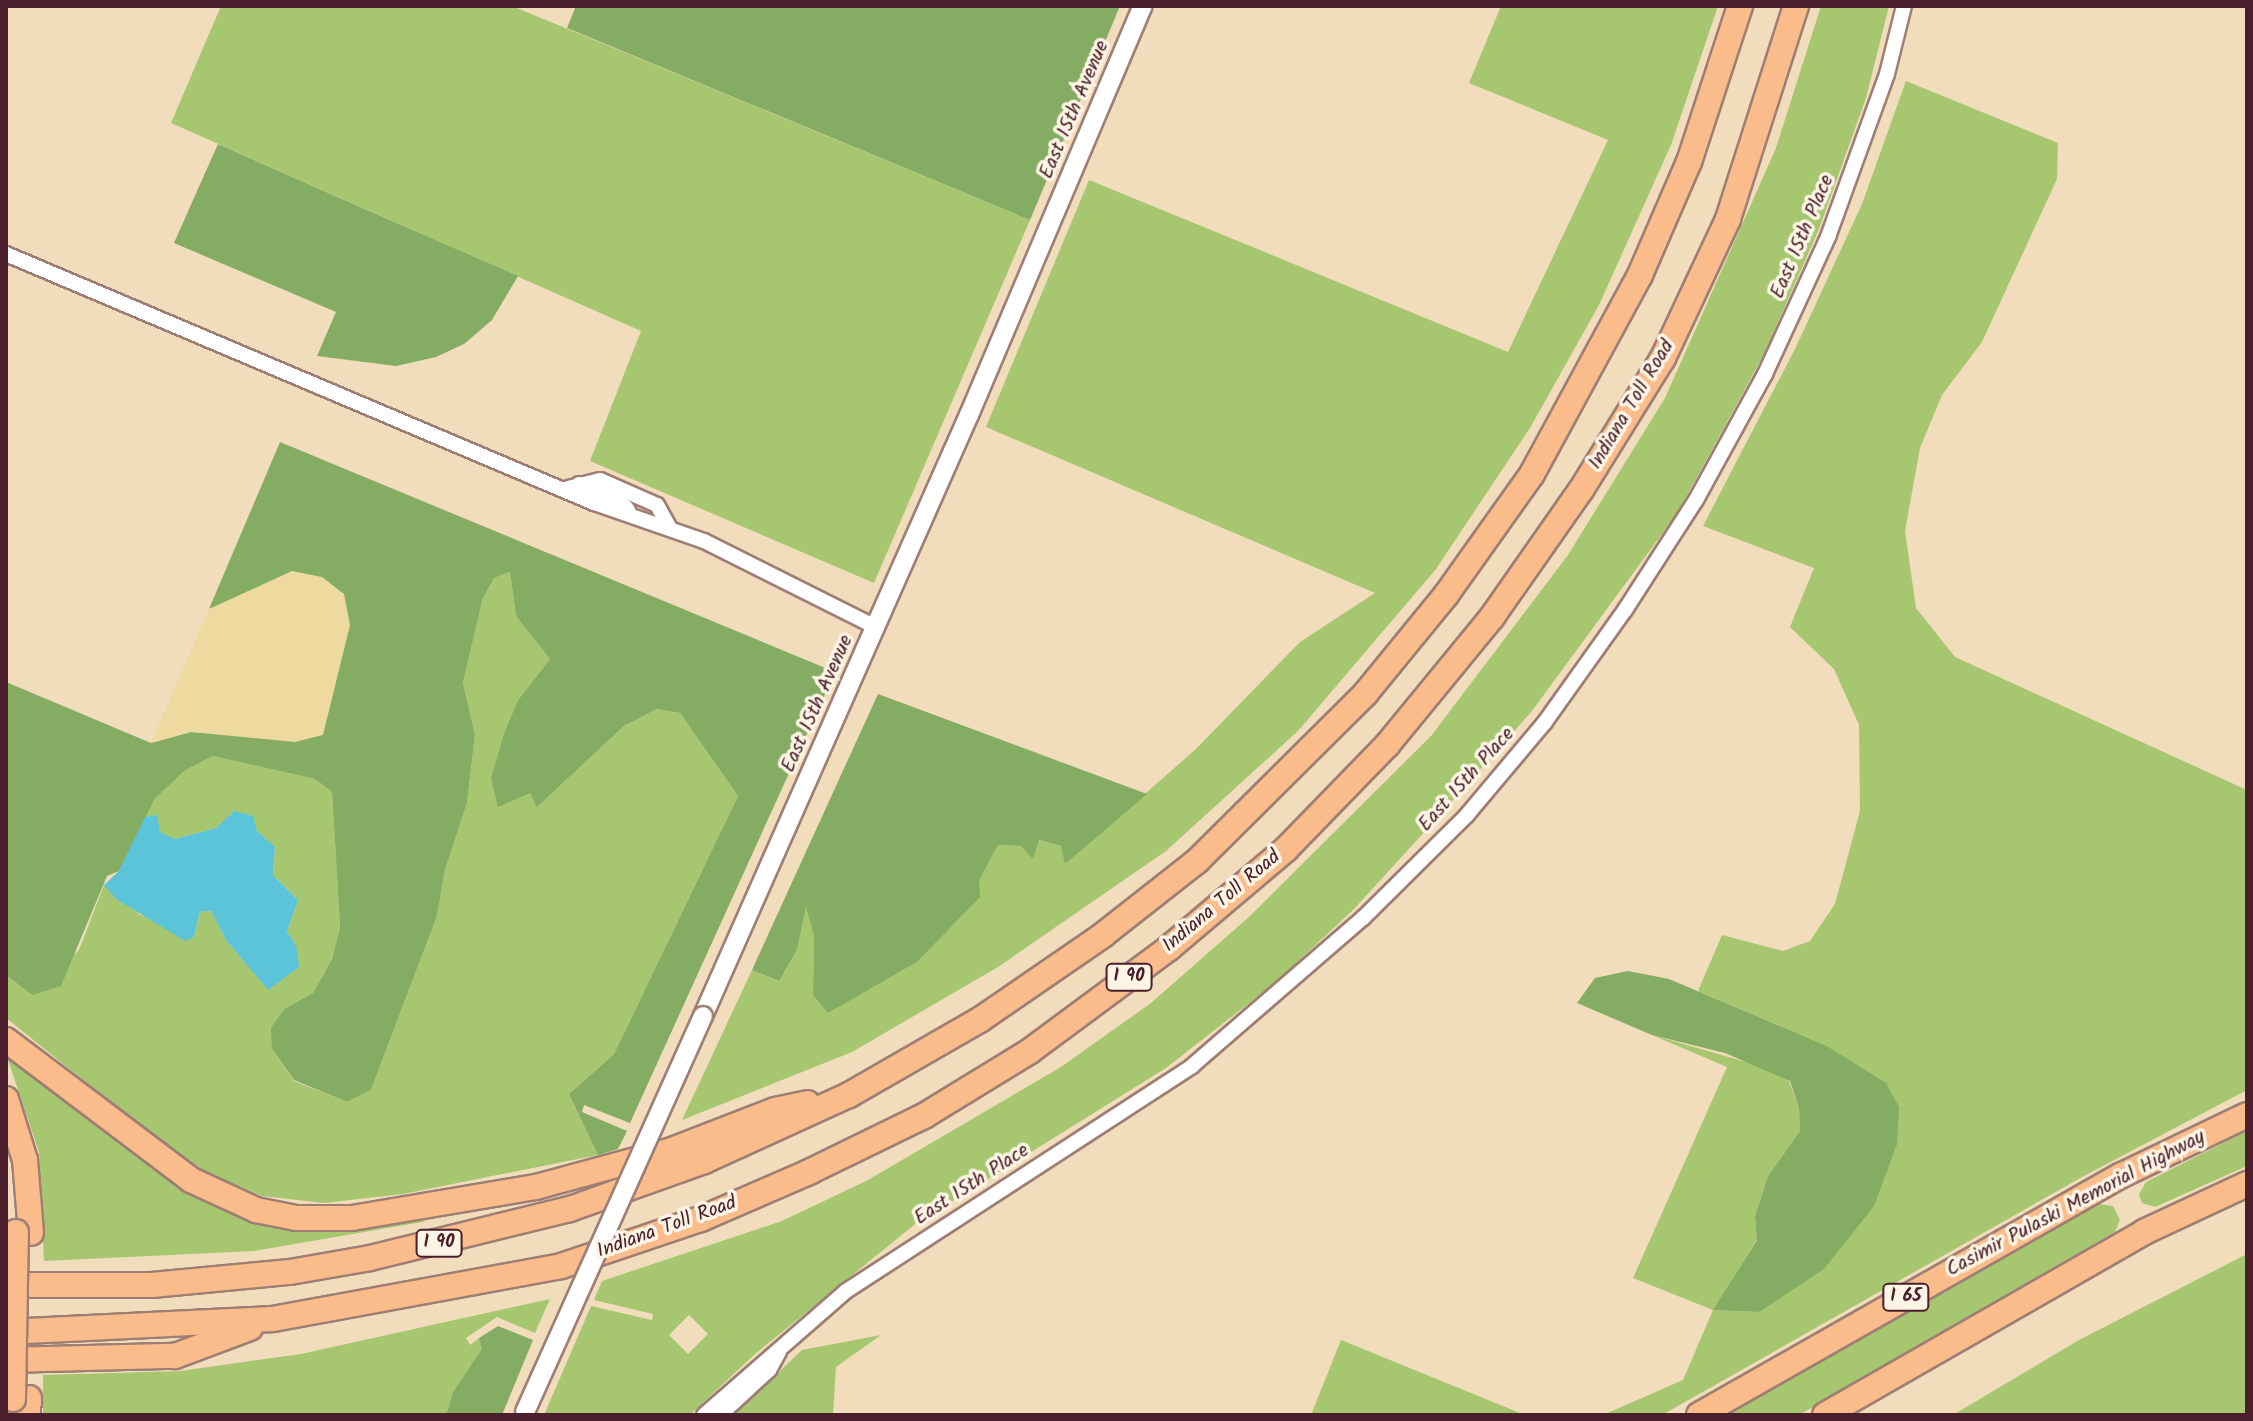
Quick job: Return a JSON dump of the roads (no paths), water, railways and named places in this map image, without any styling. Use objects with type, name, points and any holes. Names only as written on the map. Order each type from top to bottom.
[{"type":"highway","name":"I 90","points":[[6,1285],[152,1285],[370,1258],[570,1209],[704,1161],[849,1095],[981,1019],[1103,935],[1197,861],[1286,778],[1401,650],[1532,474],[1584,385],[1689,162],[1740,6]]},
{"type":"highway","name":"Indiana Toll Road","points":[[6,1332],[273,1319],[561,1266],[701,1219],[809,1172],[924,1116],[1030,1051],[1169,948],[1286,849],[1387,745],[1492,617],[1581,490],[1663,358],[1728,219],[1796,6]]},
{"type":"highway","points":[[6,1040],[177,1171],[234,1201],[296,1218],[352,1218],[536,1187],[672,1150],[775,1110],[849,1095]]},
{"type":"highway","points":[[6,1099],[25,1160],[21,1407]]},
{"type":"highway","name":"Casimir Pulaski Memorial Highway","points":[[1699,1415],[2122,1175],[2247,1115]]},
{"type":"highway","points":[[6,1145],[23,1232]]},
{"type":"highway","points":[[1825,1415],[2144,1232],[2247,1184]]},
{"type":"highway","points":[[6,1360],[175,1356],[273,1319]]},
{"type":"street","name":"East 15th Avenue","points":[[524,1413],[876,627],[1143,6]]},
{"type":"street","name":"East 15th Place","points":[[704,1415],[760,1361],[779,1351],[846,1291],[1192,1066],[1246,1022],[1394,887],[1467,815],[1545,722],[1696,500],[1765,374],[1828,237],[1887,74],[1904,6]]},
{"type":"street","points":[[6,254],[573,486],[612,510],[628,510],[670,528],[876,627]]},
{"type":"street","points":[[573,486],[597,480],[653,503],[670,528]]},
{"type":"street","name":"East 15th Place","points":[[720,1415],[769,1370],[779,1351]]},
{"type":"water","points":[[234,811],[253,816],[257,831],[275,847],[273,875],[298,900],[287,932],[296,945],[299,967],[268,990],[226,940],[211,911],[200,912],[194,937],[185,941],[116,899],[104,885],[119,871],[145,817],[157,815],[160,832],[175,839],[216,828]]}]
